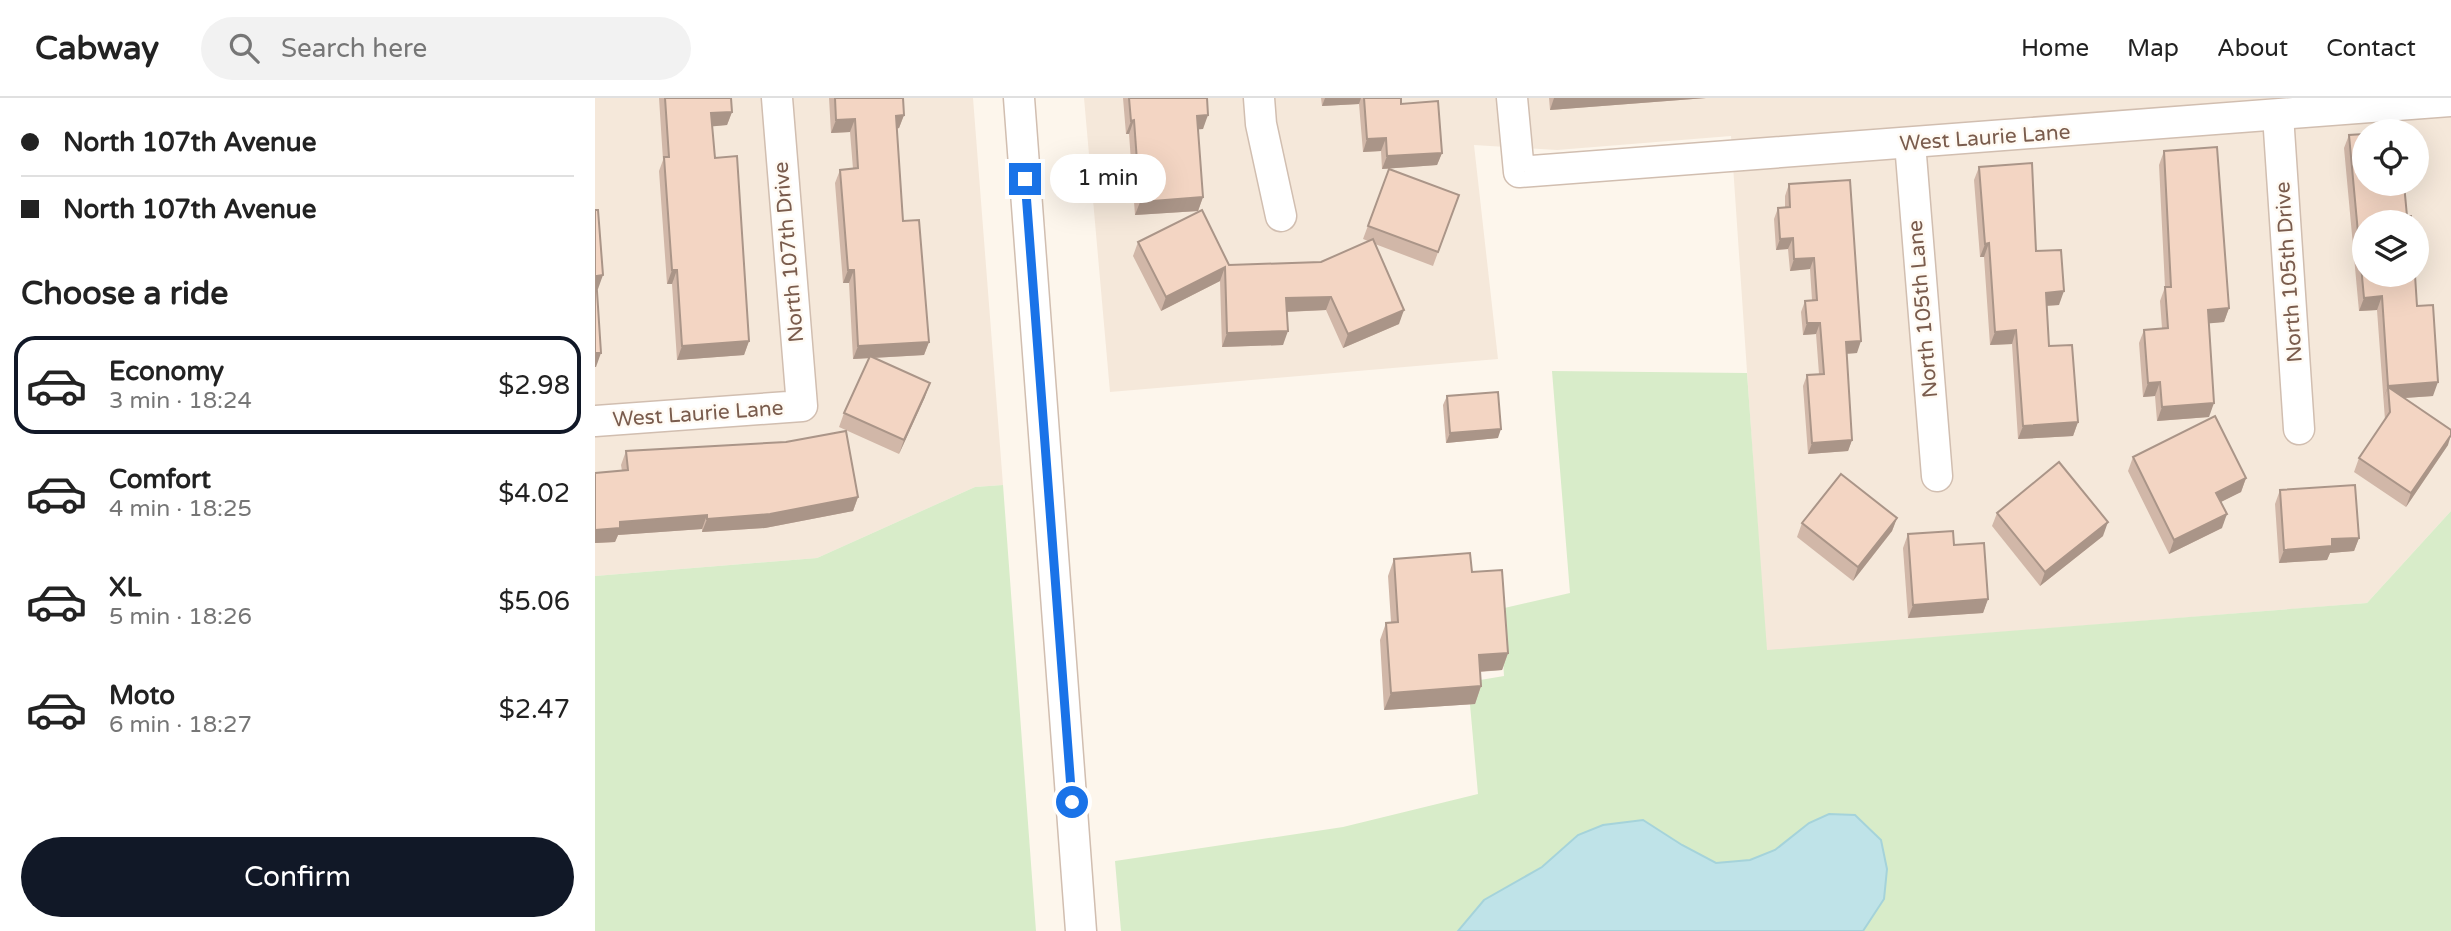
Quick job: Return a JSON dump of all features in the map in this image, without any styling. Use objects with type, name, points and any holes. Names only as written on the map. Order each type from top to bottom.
[{"type":"street","name":"North 107th Drive","points":[[777,98],[802,406]]},
{"type":"street","points":[[1019,98],[1081,931]]},
{"type":"street","points":[[1259,98],[1261,124],[1281,216]]},
{"type":"street","name":"West Laurie Lane","points":[[1512,98],[1519,172],[2451,101]]},
{"type":"street","name":"North 105th Drive","points":[[2278,115],[2299,429]]},
{"type":"street","name":"North 105th Lane","points":[[1910,143],[1937,476]]},
{"type":"street","name":"West Laurie Lane","points":[[595,421],[802,406]]},
{"type":"shaded area","points":[[595,98],[973,98],[1003,485],[975,487],[817,558],[595,576]]},
{"type":"shaded area","points":[[1084,98],[2451,98],[2451,511],[2367,603],[1766,651],[1731,136],[1557,150],[1474,145],[1498,359],[1110,392]]},
{"type":"green space","points":[[1552,371],[1747,373],[1767,650],[2367,603],[2451,511],[2451,931],[1121,931],[1115,861],[1343,827],[1478,794],[1468,682],[1504,676],[1500,609],[1570,593]]},
{"type":"green space","points":[[1003,485],[1036,931],[595,931],[595,576],[817,558],[975,487]]},
{"type":"water","points":[[1829,814],[1855,815],[1881,840],[1887,869],[1884,899],[1863,931],[1458,931],[1484,900],[1542,867],[1578,835],[1603,825],[1643,820],[1716,863],[1750,860],[1775,850],[1809,823]]},
{"type":"building","points":[[665,98],[731,98],[732,112],[711,113],[715,158],[737,156],[749,341],[682,346],[677,270],[672,270],[664,157],[669,157]]},
{"type":"building","points":[[835,98],[903,98],[904,115],[896,116],[903,221],[919,220],[929,342],[858,346],[854,270],[848,270],[840,170],[858,168],[855,119],[836,120]]},
{"type":"building","points":[[1129,98],[1207,98],[1208,115],[1197,116],[1203,197],[1140,202],[1134,120],[1131,121]]},
{"type":"building","points":[[1364,98],[1401,98],[1401,104],[1438,101],[1442,153],[1387,156],[1386,138],[1367,139]]},
{"type":"building","points":[[2349,135],[2352,135],[2352,168]]},
{"type":"building","points":[[2217,147],[2229,308],[2208,310],[2214,403],[2162,407],[2160,382],[2148,383],[2144,330],[2168,328],[2165,287],[2171,287],[2164,151]]},
{"type":"building","points":[[2032,163],[2036,251],[2061,250],[2064,291],[2046,293],[2049,346],[2072,345],[2078,422],[2023,426],[2016,330],[1995,332],[1989,243],[1985,244],[1979,167]]},
{"type":"building","points":[[1389,169],[1459,195],[1438,252],[1368,226]]},
{"type":"building","points":[[1850,180],[1861,341],[1846,342],[1852,440],[1812,443],[1807,375],[1824,374],[1820,323],[1807,323],[1805,301],[1817,300],[1814,258],[1794,259],[1793,238],[1780,239],[1778,208],[1790,207],[1789,184]]},
{"type":"building","points":[[2355,196],[2405,196],[2406,210],[2356,210]]},
{"type":"building","points":[[595,210],[598,210],[603,275],[596,276],[601,353],[595,353]]},
{"type":"building","points":[[1202,210],[1229,265],[1321,262],[1373,239],[1404,310],[1348,334],[1331,297],[1286,298],[1288,331],[1227,333],[1225,267],[1166,297],[1138,242]]},
{"type":"building","points":[[2363,287],[2416,287],[2417,306],[2433,305],[2438,382],[2388,386],[2382,296],[2364,298]]},
{"type":"building","points":[[870,356],[930,383],[904,440],[844,413]]},
{"type":"building","points":[[2388,387],[2451,430],[2451,435],[2411,493],[2359,458],[2390,412]]},
{"type":"building","points":[[1498,392],[1501,429],[1450,433],[1447,396]]},
{"type":"building","points":[[2215,416],[2246,478],[2216,493],[2227,514],[2174,540],[2133,457]]},
{"type":"building","points":[[846,431],[858,497],[770,514],[707,519],[707,515],[620,522],[620,528],[595,530],[595,473],[628,470],[626,451],[786,442]]},
{"type":"building","points":[[2059,462],[2108,522],[2045,572],[1997,513]]},
{"type":"building","points":[[1841,474],[1897,518],[1858,567],[1802,523]]},
{"type":"building","points":[[2355,485],[2359,538],[2332,539],[2332,546],[2284,550],[2280,490]]},
{"type":"building","points":[[1953,531],[1954,545],[1984,543],[1988,599],[1913,605],[1908,534]]},
{"type":"building","points":[[1470,553],[1472,572],[1502,570],[1508,653],[1479,655],[1481,686],[1391,693],[1386,623],[1398,622],[1394,559]]},
{"type":"route","points":[[1025,179],[1072,802]]}]
